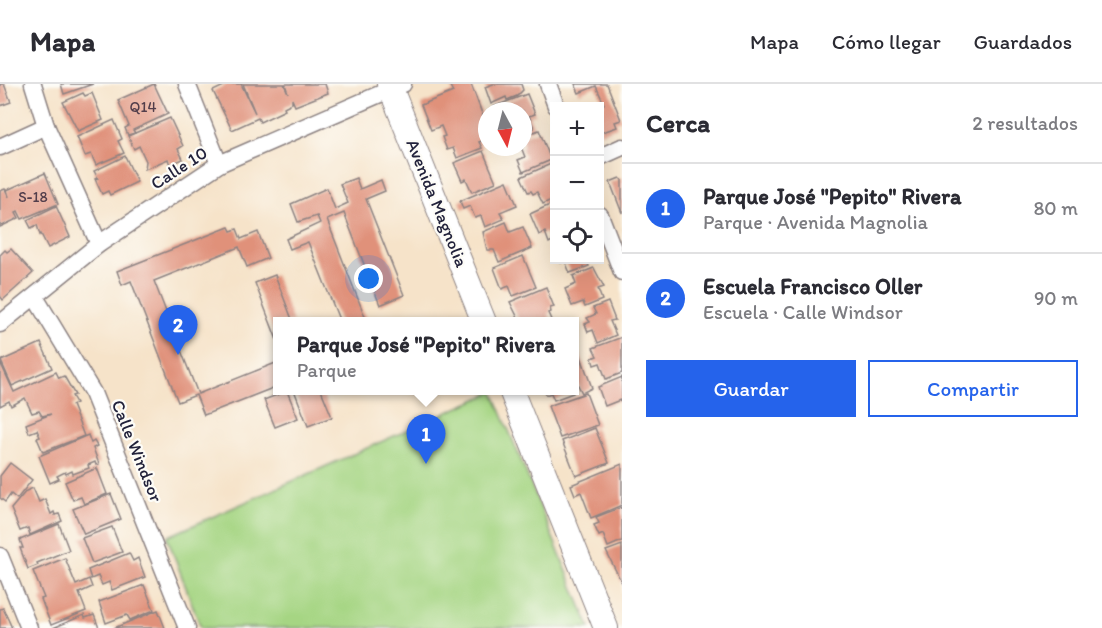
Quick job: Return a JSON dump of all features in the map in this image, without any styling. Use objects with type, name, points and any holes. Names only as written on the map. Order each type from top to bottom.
[{"type":"street","points":[[33,84],[46,126],[99,244]]},
{"type":"street","points":[[187,84],[219,164]]},
{"type":"street","points":[[548,84],[555,102]]},
{"type":"street","name":"Calle 10","points":[[0,324],[99,244],[219,164],[394,86]]},
{"type":"street","name":"Avenida Magnolia","points":[[394,86],[482,317]]},
{"type":"street","points":[[0,147],[46,126]]},
{"type":"street","points":[[602,156],[622,147]]},
{"type":"street","points":[[604,225],[622,272]]},
{"type":"street","name":"Calle Windsor","points":[[35,297],[93,393],[187,628]]},
{"type":"street","points":[[514,395],[606,628]]},
{"type":"street","points":[[0,556],[29,628]]},
{"type":"green space","points":[[486,395],[494,395],[590,628],[201,628],[167,537]]},
{"type":"building","points":[[0,84],[4,84],[11,102],[0,106]]},
{"type":"building","points":[[61,84],[93,84],[64,94]]},
{"type":"building","points":[[154,84],[168,114],[133,130],[135,133],[128,135],[125,128],[129,126],[118,100]]},
{"type":"building","points":[[228,84],[241,84],[255,113],[243,84],[284,84],[288,93],[285,84],[325,84],[328,93],[295,106],[292,99],[292,103],[284,107],[285,110],[260,122],[258,118],[232,130],[213,91]]},
{"type":"building","points":[[449,84],[471,84],[478,103],[478,150],[457,158],[453,148],[447,150],[441,126],[431,130],[421,105],[453,92]]},
{"type":"building","points":[[493,84],[521,84],[523,90],[517,96],[507,100],[506,97],[490,102],[485,87]]},
{"type":"building","points":[[575,84],[607,84],[621,120],[615,122],[617,127],[604,132],[604,102],[596,86],[579,93]]},
{"type":"building","points":[[83,93],[85,96],[92,93],[103,120],[78,131],[63,102]]},
{"type":"building","points":[[527,94],[530,102],[506,102]]},
{"type":"building","points":[[170,118],[183,146],[178,149],[183,159],[170,165],[168,159],[145,169],[146,161],[139,146],[134,149],[128,136]]},
{"type":"building","points":[[114,120],[122,139],[118,141],[124,153],[96,165],[91,154],[85,156],[77,137]]},
{"type":"building","points":[[539,130],[550,160],[523,172],[518,160],[525,156],[532,156],[532,133]]},
{"type":"building","points":[[478,153],[478,156],[485,156],[496,182],[472,192],[466,179],[462,181],[454,163]]},
{"type":"building","points":[[125,156],[137,182],[110,195],[108,191],[102,194],[94,171]]},
{"type":"building","points":[[550,164],[550,200],[543,204],[537,192],[533,194],[531,191],[528,192],[521,177]]},
{"type":"building","points":[[45,173],[58,204],[22,219],[18,211],[16,212],[19,218],[0,227],[0,191],[5,189],[9,197],[7,190]]},
{"type":"building","points":[[356,178],[360,189],[381,180],[385,191],[366,199],[404,295],[380,305],[344,213],[327,220],[365,317],[338,317],[308,242],[290,249],[286,239],[320,223],[317,216],[298,222],[291,204],[327,188],[335,209],[348,203],[340,184]]},
{"type":"building","points":[[620,178],[622,180],[622,213],[610,182]]},
{"type":"building","points":[[507,181],[517,205],[500,212],[504,219],[485,227],[481,216],[475,218],[470,206],[463,209],[460,201]]},
{"type":"building","points":[[550,205],[550,242],[545,232],[539,235],[530,214]]},
{"type":"building","points":[[56,206],[70,237],[48,248],[37,225],[31,228],[27,220]]},
{"type":"building","points":[[506,222],[510,232],[523,227],[532,248],[499,262],[494,250],[487,250],[483,232]]},
{"type":"building","points":[[229,227],[231,231],[237,229],[241,239],[258,232],[268,258],[247,267],[239,247],[154,281],[198,394],[273,364],[273,388],[204,415],[196,395],[178,402],[131,281],[122,285],[117,271]]},
{"type":"building","points":[[11,249],[33,273],[3,300],[0,296],[0,255],[5,250],[7,252]]},
{"type":"building","points":[[523,256],[536,287],[513,296],[509,286],[502,289],[494,268]]},
{"type":"building","points":[[566,264],[588,264],[589,266],[570,273]]},
{"type":"building","points":[[594,268],[604,287],[598,289],[602,300],[585,307],[583,302],[572,306],[565,289],[576,284],[573,276]]},
{"type":"building","points":[[275,275],[291,317],[273,317],[273,330],[255,283]]},
{"type":"building","points":[[546,287],[554,307],[550,308],[551,312],[548,313],[550,317],[518,317],[510,302]]},
{"type":"building","points":[[608,302],[615,320],[610,321],[616,335],[598,343],[593,330],[588,332],[585,324],[590,322],[587,318],[596,314],[593,308]]},
{"type":"building","points":[[622,337],[622,373],[606,379],[600,363],[594,365],[592,358],[597,356],[593,348]]},
{"type":"building","points":[[41,343],[52,368],[12,386],[1,361]]},
{"type":"building","points":[[579,354],[592,388],[582,393],[579,387]]},
{"type":"building","points":[[0,362],[14,392],[56,372],[59,378],[64,376],[75,395],[72,396],[76,403],[72,405],[84,436],[43,452],[37,438],[40,437],[37,430],[29,433],[26,424],[51,414],[42,416],[39,411],[32,413],[25,398],[11,406],[9,401],[0,406]]},
{"type":"building","points":[[622,377],[622,404],[620,400],[605,406],[598,387]]},
{"type":"building","points":[[586,393],[598,425],[560,438],[548,406]]},
{"type":"building","points":[[277,395],[289,395],[298,418],[275,427],[264,400]]},
{"type":"building","points":[[296,395],[323,395],[332,417],[308,426]]},
{"type":"building","points":[[552,395],[568,395],[554,400]]},
{"type":"building","points":[[595,428],[609,463],[576,476],[562,441]]},
{"type":"building","points":[[88,435],[91,443],[94,441],[97,446],[93,448],[99,464],[96,465],[95,462],[88,465],[89,468],[73,474],[72,471],[66,474],[65,472],[57,476],[59,479],[50,483],[39,456]]},
{"type":"building","points":[[10,463],[32,480],[17,499],[11,494],[5,502],[0,498],[0,476]]},
{"type":"building","points":[[622,464],[622,505],[591,518],[581,492],[575,495],[571,485]]},
{"type":"building","points":[[97,468],[107,494],[84,504],[81,497],[73,500],[65,482]]},
{"type":"building","points":[[33,488],[39,502],[45,499],[51,514],[54,512],[55,515],[59,514],[62,521],[30,535],[28,528],[20,531],[11,509],[26,491]]},
{"type":"building","points":[[111,494],[121,519],[84,534],[73,509]]},
{"type":"building","points":[[622,507],[622,541],[608,547],[603,534],[599,536],[594,525],[599,523],[596,517]]},
{"type":"building","points":[[59,524],[69,550],[28,569],[20,548],[23,548],[20,540]]},
{"type":"building","points":[[112,527],[122,552],[92,563],[82,538]]},
{"type":"building","points":[[622,545],[622,583],[606,551]]},
{"type":"building","points":[[129,553],[133,561],[138,558],[145,577],[112,590],[109,582],[102,585],[98,576],[91,579],[88,570]]},
{"type":"building","points":[[65,558],[76,585],[89,579],[92,587],[79,593],[86,611],[51,625],[41,599],[44,598],[33,571]]},
{"type":"building","points":[[144,585],[154,610],[130,620],[127,615],[106,623],[99,602]]},
{"type":"building","points":[[3,608],[12,628],[0,628],[0,609]]},
{"type":"building","points":[[158,610],[165,628],[114,628]]},
{"type":"building","points":[[84,615],[85,618],[94,615],[99,628],[53,628]]},
{"type":"place","name":"Escuela Francisco Oller","points":[[178,355]]},
{"type":"place","name":"Parque José \"Pepito\" Rivera","points":[[426,464]]}]
